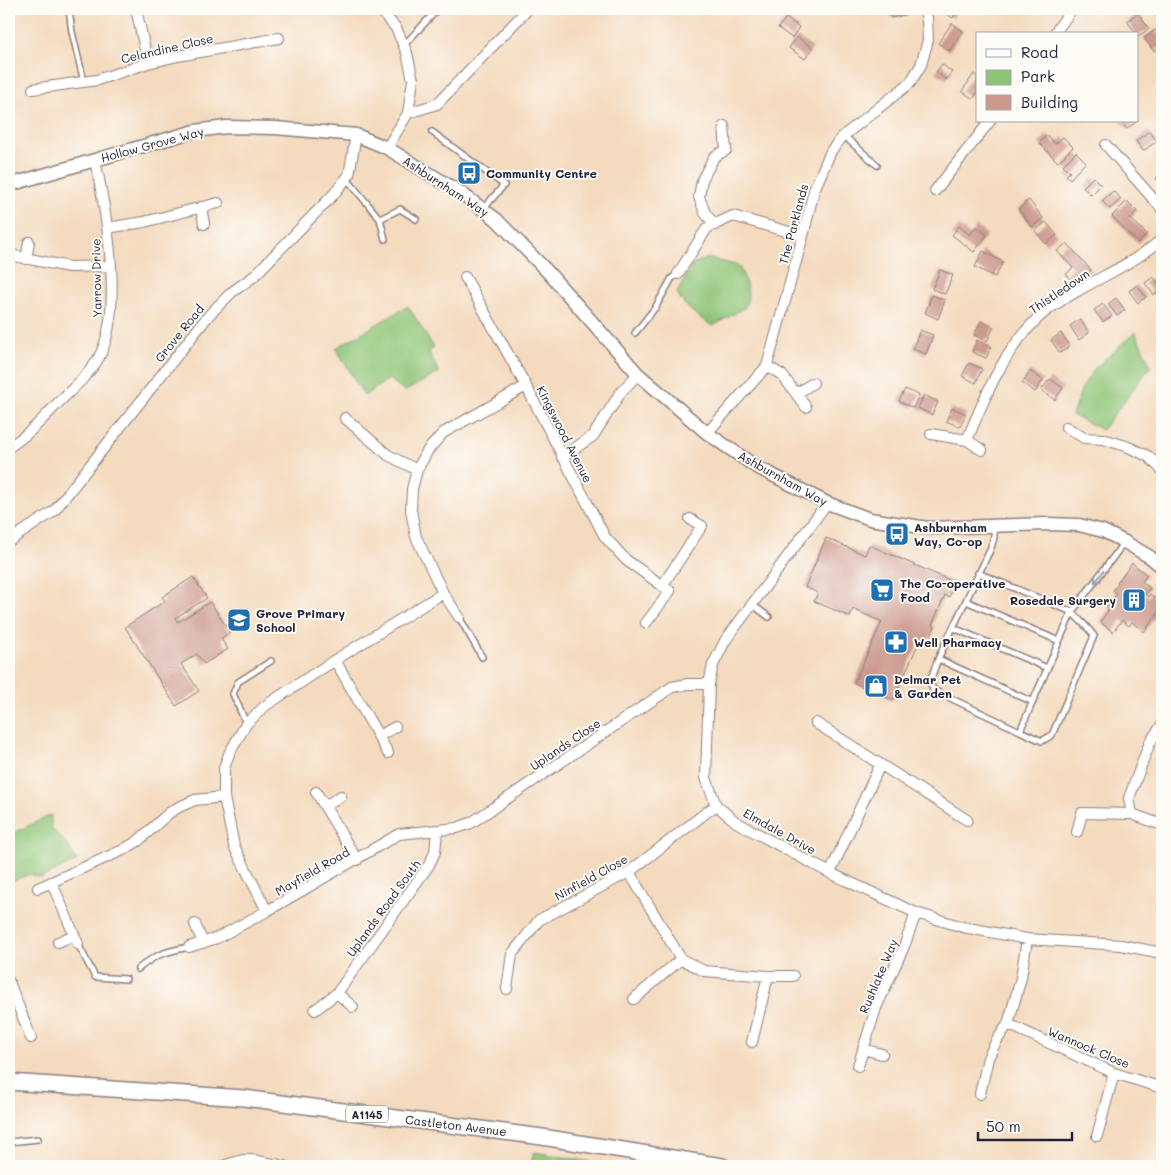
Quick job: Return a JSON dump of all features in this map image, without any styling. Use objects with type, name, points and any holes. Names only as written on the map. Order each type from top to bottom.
[{"type":"main road","name":"Castleton Avenue","points":[[9,1082],[244,1098],[542,1137],[722,1166]]},
{"type":"street","points":[[136,9],[148,63]]},
{"type":"street","points":[[380,9],[396,28],[404,45],[413,80],[408,113],[386,148]]},
{"type":"street","points":[[408,113],[437,104],[528,9]]},
{"type":"street","name":"The Parklands","points":[[707,433],[767,366],[814,190],[830,151],[843,136],[910,83],[921,65],[928,40],[927,18],[924,9]]},
{"type":"street","points":[[1055,32],[1072,9]]},
{"type":"street","name":"Celandine Close","points":[[32,89],[97,80],[148,63],[178,56],[279,38]]},
{"type":"street","points":[[935,191],[989,122]]},
{"type":"street","name":"Hollow Grove Way","points":[[9,185],[195,131],[226,126],[356,135],[386,148]]},
{"type":"street","points":[[715,225],[705,213],[699,197],[702,180],[714,157],[726,150],[724,126]]},
{"type":"street","name":"Grove Road","points":[[9,540],[54,511],[209,315],[232,292],[254,277],[334,194],[349,175],[356,135]]},
{"type":"street","points":[[1106,145],[1162,209]]},
{"type":"street","name":"Ashburnham Way","points":[[386,148],[461,194],[496,219],[546,270],[638,374],[707,433],[756,466],[827,504],[870,519],[928,528],[1079,525],[1103,532],[1123,541],[1150,557],[1162,567]]},
{"type":"street","name":"Yarrow Drive","points":[[9,447],[26,436],[85,377],[98,358],[108,330],[111,305],[110,266],[107,228],[95,160]]},
{"type":"street","points":[[107,228],[144,222],[218,203]]},
{"type":"street","points":[[201,208],[204,224]]},
{"type":"street","points":[[678,274],[707,228],[733,216],[803,236]]},
{"type":"street","name":"Thistledown","points":[[967,440],[990,383],[1012,347],[1038,318],[1074,293],[1147,252],[1162,239]]},
{"type":"street","points":[[26,259],[30,242]]},
{"type":"street","points":[[10,256],[69,267],[110,266]]},
{"type":"street","name":"Kingswood Avenue","points":[[465,276],[526,386],[605,537],[626,560],[662,586]]},
{"type":"street","points":[[767,366],[782,375],[806,407]]},
{"type":"street","points":[[562,457],[593,436],[621,392],[638,374]]},
{"type":"street","points":[[796,394],[813,383]]},
{"type":"street","points":[[459,617],[443,593],[416,537],[411,510],[412,489],[417,470],[428,450],[443,433],[526,386]]},
{"type":"street","points":[[345,418],[388,455],[417,470]]},
{"type":"street","points":[[1066,427],[1084,438],[1103,440],[1126,446],[1148,456],[1162,470]]},
{"type":"street","points":[[931,434],[967,440],[982,450]]},
{"type":"street","name":"Elmdale Drive","points":[[827,504],[725,641],[713,665],[709,684],[706,778],[716,805],[736,822],[830,872],[916,913],[963,927],[1027,940],[1121,945],[1162,954]]},
{"type":"street","points":[[646,624],[670,591],[662,586],[702,526],[690,519]]},
{"type":"street","points":[[267,911],[234,846],[224,797],[224,768],[228,754],[246,724],[283,692],[443,593]]},
{"type":"street","points":[[335,660],[388,753]]},
{"type":"street","name":"Uplands Close","points":[[437,831],[457,828],[471,823],[672,687],[688,684],[709,684]]},
{"type":"street","points":[[816,723],[967,820]]},
{"type":"street","points":[[1132,814],[1129,798],[1150,742],[1162,725]]},
{"type":"street","points":[[379,736],[394,727]]},
{"type":"street","points":[[830,872],[880,765]]},
{"type":"street","points":[[316,792],[357,860]]},
{"type":"street","points":[[325,806],[341,796]]},
{"type":"street","points":[[38,888],[123,850],[138,841],[169,813],[179,807],[195,800],[224,797]]},
{"type":"street","name":"Ninfield Close","points":[[507,989],[512,954],[539,920],[629,872],[716,805]]},
{"type":"street","points":[[1077,832],[1082,814],[1132,814],[1162,825]]},
{"type":"street","name":"Mayfield Road","points":[[189,947],[217,938],[267,911],[357,860],[398,834],[416,831],[437,831]]},
{"type":"street","name":"Uplands Road South","points":[[315,1010],[337,993],[429,865],[435,852],[437,831]]},
{"type":"street","points":[[629,872],[681,959],[704,971],[793,976]]},
{"type":"street","points":[[52,883],[76,940],[58,942]]},
{"type":"street","name":"Rushlake Way","points":[[858,1066],[876,1008],[906,944],[916,913]]},
{"type":"street","points":[[195,924],[203,943]]},
{"type":"street","points":[[980,1094],[988,1058],[1008,1024],[1021,978],[1027,940]]},
{"type":"street","points":[[634,999],[681,959]]},
{"type":"street","points":[[752,1042],[768,976]]},
{"type":"street","points":[[9,982],[31,1038]]},
{"type":"street","points":[[337,993],[353,1007]]},
{"type":"street","name":"Wannock Close","points":[[1008,1024],[1114,1073],[1162,1088]]},
{"type":"street","points":[[863,1049],[882,1054]]},
{"type":"street","points":[[1097,1136],[1114,1073]]},
{"type":"street","points":[[222,1166],[243,1160],[285,1166]]},
{"type":"lane","points":[[69,9],[72,32],[84,82]]},
{"type":"lane","points":[[404,45],[438,9]]},
{"type":"lane","points":[[432,132],[504,185],[483,210]]},
{"type":"lane","points":[[843,136],[877,165]]},
{"type":"lane","points":[[346,178],[380,219],[385,238]]},
{"type":"lane","points":[[380,219],[400,209],[416,219]]},
{"type":"lane","points":[[635,333],[654,308],[672,278],[678,274]]},
{"type":"lane","points":[[978,573],[1072,612],[1081,622],[1089,627],[1094,636],[1052,735],[1042,741],[933,690],[930,681],[938,659],[954,628],[978,573],[991,548],[994,526]]},
{"type":"lane","points":[[1020,731],[1072,612],[1117,552],[1123,541]]},
{"type":"lane","points":[[966,601],[1059,641]]},
{"type":"lane","points":[[752,605],[769,617]]},
{"type":"lane","points":[[459,617],[482,657]]},
{"type":"lane","points":[[954,628],[1047,668]]},
{"type":"lane","points":[[938,659],[1032,702]]},
{"type":"lane","points":[[246,724],[234,694],[238,682],[271,661]]},
{"type":"lane","points":[[76,940],[95,978],[126,978]]},
{"type":"lane","points":[[138,969],[155,956],[164,952],[189,947]]},
{"type":"lane","points":[[9,1142],[38,1139]]},
{"type":"green space","points":[[708,258],[739,266],[748,293],[747,303],[744,308],[713,326],[692,312],[677,293],[693,264]]},
{"type":"green space","points":[[408,306],[434,348],[429,352],[439,373],[405,391],[389,379],[364,396],[336,348]]},
{"type":"green space","points":[[1135,332],[1151,366],[1102,430],[1072,415],[1082,388],[1094,369]]},
{"type":"green space","points":[[51,815],[51,828],[68,845],[77,861],[41,878],[30,874],[9,882],[9,835]]},
{"type":"green space","points":[[534,1152],[615,1166],[531,1166]]},
{"type":"building","points":[[889,9],[904,9],[905,15],[891,18]]},
{"type":"building","points":[[943,9],[959,9],[953,18],[942,11]]},
{"type":"building","points":[[1138,13],[1149,29],[1138,36],[1138,32],[1135,32],[1127,21]]},
{"type":"building","points":[[786,18],[799,27],[792,38],[778,28]]},
{"type":"building","points":[[952,23],[963,31],[949,51],[938,43]]},
{"type":"building","points":[[1155,30],[1162,39],[1162,45],[1154,51],[1144,38]]},
{"type":"building","points":[[797,37],[813,48],[805,59],[789,48]]},
{"type":"building","points":[[942,64],[952,72],[946,80],[936,72]]},
{"type":"building","points":[[974,74],[976,75],[976,94],[973,99],[962,91]]},
{"type":"building","points":[[1121,122],[1136,122],[1127,129]]},
{"type":"building","points":[[1149,131],[1157,141],[1143,151],[1136,141]]},
{"type":"building","points":[[1047,135],[1055,144],[1063,137],[1073,147],[1058,162],[1039,143]]},
{"type":"building","points":[[1076,152],[1086,162],[1070,179],[1066,175],[1070,172],[1063,165]]},
{"type":"building","points":[[1162,173],[1162,187],[1156,178]]},
{"type":"building","points":[[1093,177],[1101,185],[1091,195],[1083,187]]},
{"type":"building","points":[[1113,191],[1121,199],[1110,209],[1102,201]]},
{"type":"building","points":[[1029,200],[1043,218],[1032,227],[1018,209]]},
{"type":"building","points":[[1127,201],[1137,211],[1130,218],[1147,234],[1138,243],[1112,216]]},
{"type":"building","points":[[1046,222],[1057,235],[1046,244],[1035,231]]},
{"type":"building","points":[[959,226],[970,235],[976,226],[987,235],[974,252],[952,235]]},
{"type":"building","points":[[1067,243],[1091,270],[1075,284],[1066,274],[1073,268],[1057,251]]},
{"type":"building","points":[[983,251],[1003,262],[995,277],[975,267]]},
{"type":"building","points":[[940,270],[953,275],[945,294],[932,289]]},
{"type":"building","points":[[1153,277],[1162,288],[1154,295],[1145,283]]},
{"type":"building","points":[[1137,285],[1146,297],[1138,303],[1129,291]]},
{"type":"building","points":[[932,295],[945,300],[938,319],[925,313]]},
{"type":"building","points":[[1116,298],[1125,310],[1117,316],[1108,304]]},
{"type":"building","points":[[1103,304],[1112,316],[1103,322],[1094,310]]},
{"type":"building","points":[[1080,319],[1089,333],[1079,340],[1070,326]]},
{"type":"building","points":[[981,321],[994,327],[987,341],[974,335]]},
{"type":"building","points":[[920,330],[933,335],[926,354],[913,349]]},
{"type":"building","points":[[1061,333],[1070,346],[1060,353],[1051,340]]},
{"type":"building","points":[[977,340],[991,347],[986,358],[972,352]]},
{"type":"building","points":[[969,363],[982,369],[976,383],[962,376]]},
{"type":"building","points":[[1030,371],[1043,380],[1035,392],[1022,383]]},
{"type":"building","points":[[1050,379],[1063,388],[1055,400],[1041,390]]},
{"type":"building","points":[[905,389],[919,395],[913,408],[899,401]]},
{"type":"building","points":[[924,395],[938,402],[932,415],[918,408]]},
{"type":"building","points":[[952,408],[966,414],[960,427],[946,421]]},
{"type":"building","name":"The Co-operative Food","points":[[826,538],[865,555],[869,545],[956,583],[949,597],[945,595],[932,625],[935,627],[927,643],[920,640],[893,700],[854,683],[882,622],[853,609],[850,617],[814,601],[818,593],[805,587]]},
{"type":"building","name":"Rosedale Surgery","points":[[1132,563],[1147,575],[1142,582],[1150,588],[1145,594],[1148,597],[1150,594],[1162,604],[1162,608],[1144,632],[1132,622],[1129,626],[1122,620],[1113,632],[1100,622],[1110,608],[1107,606],[1117,593],[1113,590]]},
{"type":"building","points":[[193,577],[207,598],[175,618],[178,622],[210,602],[230,632],[221,639],[228,649],[204,664],[197,654],[181,664],[199,691],[176,706],[125,627],[165,601],[162,597]]},
{"type":"place","name":"Community Centre","points":[[469,173]]},
{"type":"place","name":"Ashburnham Way, Co-op","points":[[897,534]]},
{"type":"place","name":"The Co-operative Food","points":[[882,590]]},
{"type":"place","name":"Rosedale Surgery","points":[[1134,600]]},
{"type":"place","name":"Grove Primary School","points":[[239,620]]},
{"type":"place","name":"Well Pharmacy","points":[[896,642]]},
{"type":"place","name":"Delmar Pet & Garden","points":[[876,686]]}]
